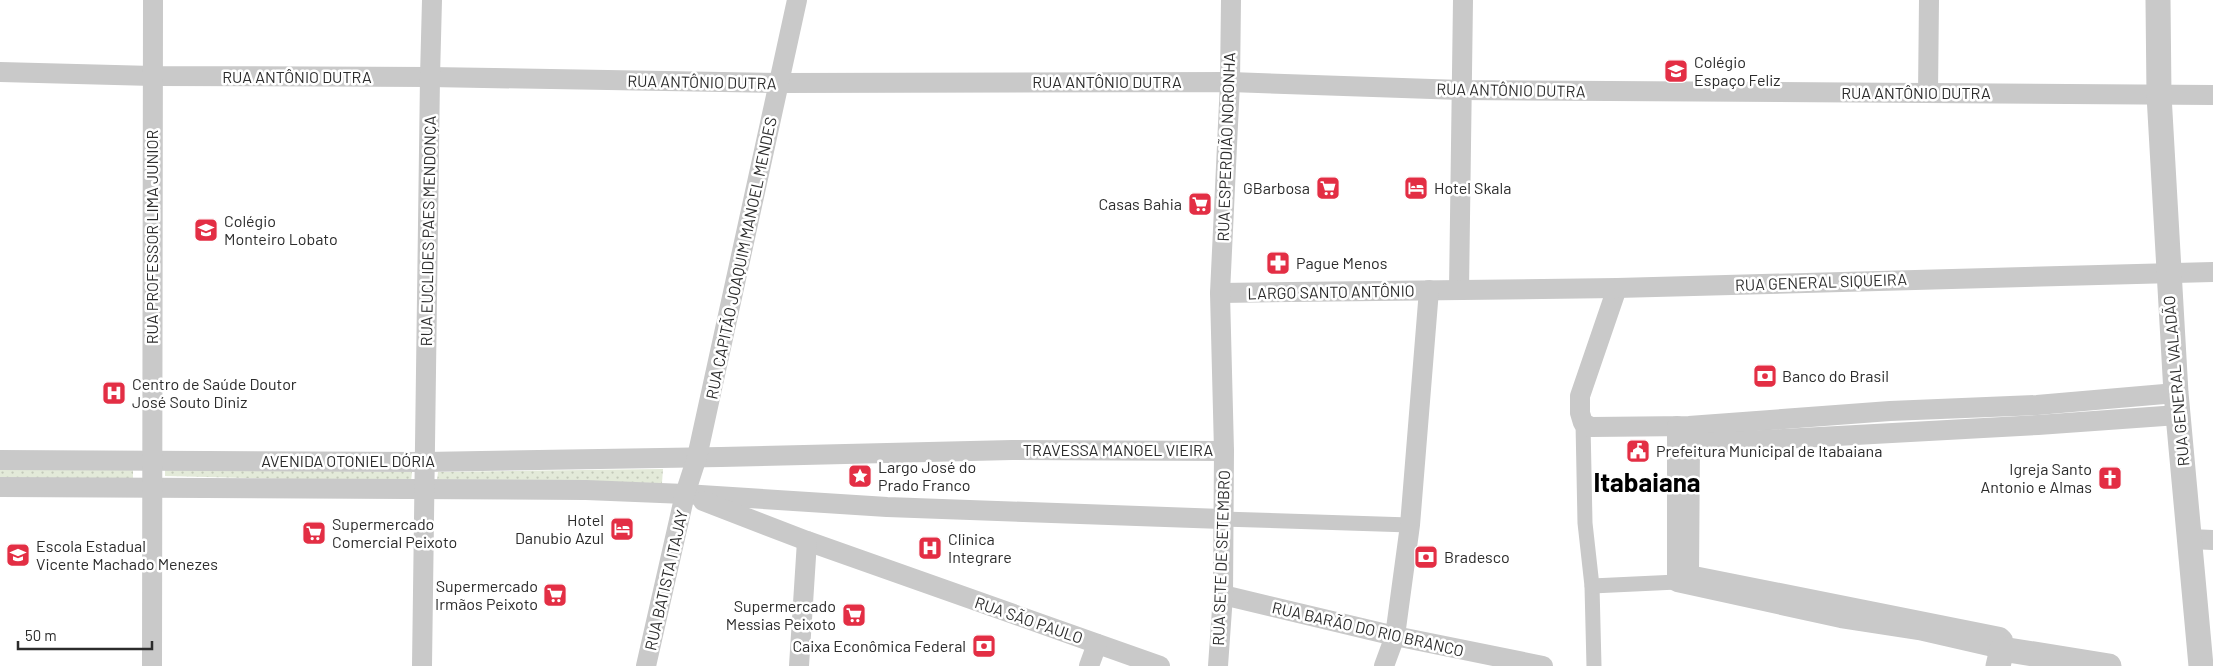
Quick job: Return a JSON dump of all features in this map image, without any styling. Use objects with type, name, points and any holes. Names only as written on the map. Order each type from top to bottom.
[{"type":"street","name":"RUA PROFESSOR LIMA JUNIOR","points":[[152,666],[153,0]]},
{"type":"street","name":"RUA EUCLIDES PAES MENDONÇA","points":[[422,666],[432,0]]},
{"type":"street","name":"RUA CAPITÃO JOAQUIM MANOEL MENDES","points":[[685,494],[697,457],[797,0]]},
{"type":"street","name":"RUA ESPERDIÃO NORONHA","points":[[1220,293],[1232,0]]},
{"type":"street","points":[[1459,290],[1463,0]]},
{"type":"street","points":[[1928,93],[1929,0]]},
{"type":"street","name":"RUA GENERAL VALADÃO","points":[[2158,0],[2158,95],[2177,404],[2202,540],[2201,666]]},
{"type":"street","name":"RUA ANTÔNIO DUTRA","points":[[0,72],[153,76],[430,77],[779,83],[1230,82],[1462,90],[2213,95]]},
{"type":"street","name":"RUA GENERAL SIQUEIRA","points":[[1429,290],[1617,288],[2213,272]]},
{"type":"street","points":[[1594,666],[1592,586],[1585,522],[1587,425],[1580,413],[1584,382],[1617,288]]},
{"type":"street","name":"LARGO SANTO ANTÔNIO","points":[[1220,293],[1429,290],[1410,525],[1394,636],[1384,666]]},
{"type":"street","points":[[1220,293],[1224,451]]},
{"type":"street","points":[[1587,425],[1685,432],[1891,432],[2038,425],[2177,404]]},
{"type":"street","points":[[1685,432],[1890,411],[2037,405],[2177,404]]},
{"type":"street","points":[[2037,405],[2038,425]]},
{"type":"street","points":[[1890,411],[1891,432]]},
{"type":"street","points":[[1683,579],[1685,432]]},
{"type":"street","name":"TRAVESSA MANOEL VIEIRA","points":[[697,457],[1012,450],[1224,451]]},
{"type":"street","name":"RUA SETE DE SETEMBRO","points":[[1218,666],[1223,595],[1222,519],[1224,451]]},
{"type":"street","name":"AVENIDA OTONIEL DÓRIA","points":[[0,487],[151,473],[425,462],[697,457]]},
{"type":"street","name":"AVENIDA OTONIEL DÓRIA","points":[[0,460],[151,473],[425,490],[586,490],[685,494],[887,507],[1222,519]]},
{"type":"street","name":"RUA SÃO PAULO","points":[[685,494],[807,542],[1160,666]]},
{"type":"street","name":"RUA BATISTA ITAJAY","points":[[646,666],[685,494]]},
{"type":"street","points":[[1222,519],[1410,525]]},
{"type":"street","points":[[799,666],[807,542]]},
{"type":"street","points":[[1592,586],[1683,579],[1803,604],[1841,618],[1921,626],[2000,651],[2109,666]]},
{"type":"street","name":"RUA BARÃO DO RIO BRANCO","points":[[1223,595],[1394,636],[1521,664],[1543,666]]},
{"type":"street","points":[[1089,666],[1097,644]]},
{"type":"green space","points":[[0,468],[133,468],[133,479],[0,479]]},
{"type":"green space","points":[[165,469],[412,472],[411,482],[165,476]]},
{"type":"green space","points":[[663,469],[662,483],[437,481],[438,472]]},
{"type":"place","name":"Colégio Espaço Feliz","points":[[1676,71]]},
{"type":"place","name":"GBarbosa","points":[[1328,188]]},
{"type":"place","name":"Hotel Skala","points":[[1416,188]]},
{"type":"place","name":"Casas Bahia","points":[[1200,204]]},
{"type":"place","name":"Colégio Monteiro Lobato","points":[[206,230]]},
{"type":"place","name":"Pague Menos","points":[[1278,263]]},
{"type":"place","name":"Banco do Brasil","points":[[1765,376]]},
{"type":"place","name":"Centro de Saúde Doutor José Souto Diniz","points":[[114,393]]},
{"type":"place","name":"Prefeitura Municipal de Itabaiana","points":[[1638,451]]},
{"type":"place","name":"Largo José do Prado Franco","points":[[860,476]]},
{"type":"place","name":"Igreja Santo Antonio e Almas","points":[[2110,478]]},
{"type":"place","name":"Hotel Danubio Azul","points":[[622,529]]},
{"type":"place","name":"Supermercado Comercial Peixoto","points":[[314,533]]},
{"type":"place","name":"Clinica Integrare","points":[[930,548]]},
{"type":"place","name":"Escola Estadual Vicente Machado Menezes","points":[[18,555]]},
{"type":"place","name":"Bradesco","points":[[1426,557]]},
{"type":"place","name":"Supermercado Irmãos Peixoto","points":[[555,595]]},
{"type":"place","name":"Supermercado Messias Peixoto","points":[[854,615]]},
{"type":"place","name":"Caixa Econômica Federal","points":[[984,646]]},
{"type":"district","name":"Itabaiana","points":[[1647,483]]}]
